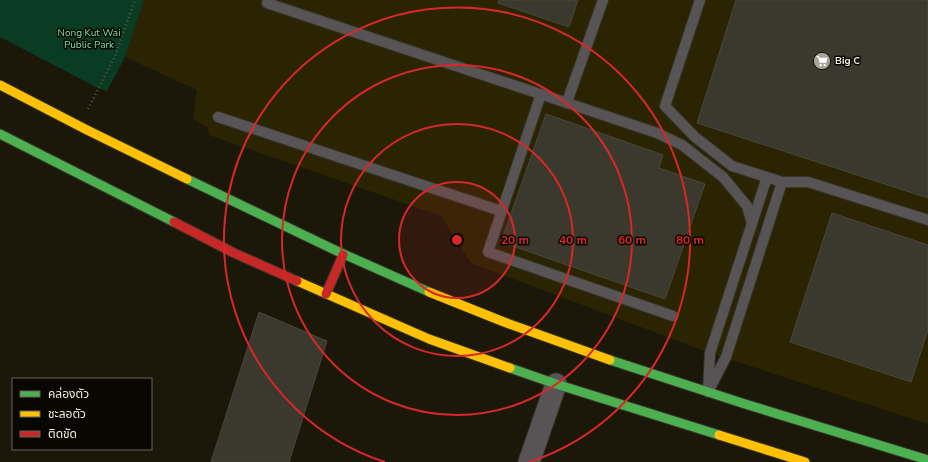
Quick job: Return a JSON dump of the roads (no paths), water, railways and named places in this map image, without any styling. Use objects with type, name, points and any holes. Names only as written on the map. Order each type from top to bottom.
[{"type":"main road","points":[[0,85],[79,127],[343,255],[446,299],[573,347],[708,392],[928,460]]},
{"type":"main road","points":[[0,134],[234,252],[429,339],[556,384],[806,462]]},
{"type":"main road","points":[[326,294],[343,255]]},
{"type":"street","points":[[529,462],[556,384]]},
{"type":"lane","points":[[567,102],[603,0]]},
{"type":"lane","points":[[700,0],[665,106],[695,137],[732,166],[782,182],[808,182],[928,220]]},
{"type":"lane","points":[[267,3],[657,133],[682,145],[723,177],[747,206],[752,224]]},
{"type":"lane","points":[[541,94],[488,252],[673,316]]},
{"type":"lane","points":[[218,117],[501,211]]},
{"type":"lane","points":[[723,177],[732,166]]},
{"type":"lane","points":[[708,392],[710,353],[767,177]]},
{"type":"lane","points":[[708,392],[726,357],[782,182]]},
{"type":"place","name":"Big C","points":[[822,61]]},
{"type":"park label","name":"Nong Kut Wai Public Park","points":[[89,38]]}]
